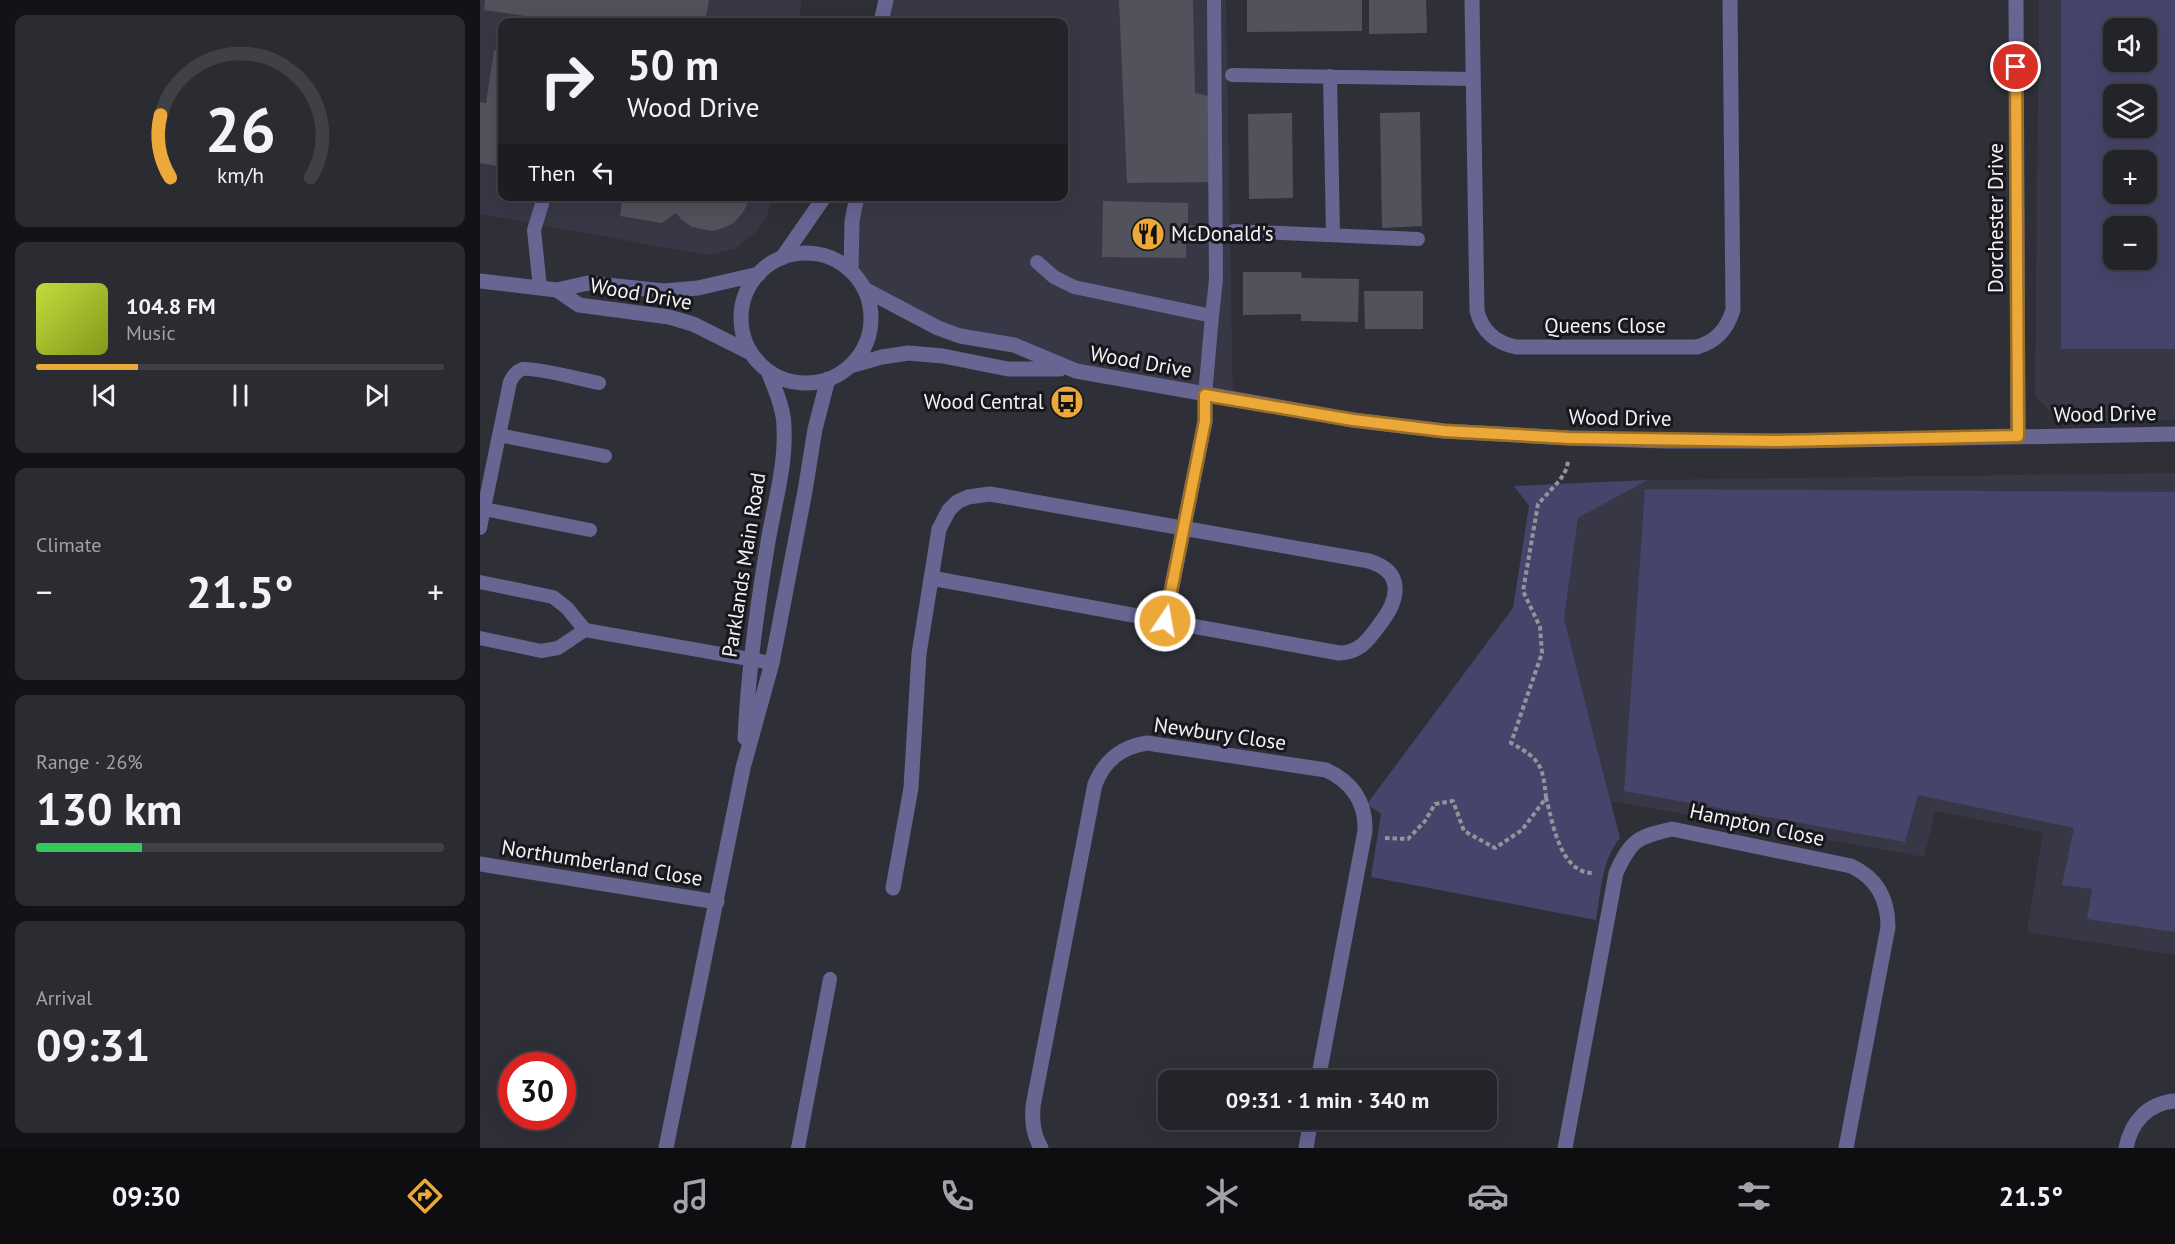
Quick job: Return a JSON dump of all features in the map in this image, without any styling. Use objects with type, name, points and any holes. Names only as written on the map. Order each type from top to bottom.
[{"type":"street","points":[[882,18],[886,0]]},
{"type":"street","name":"Queens Close","points":[[1472,0],[1477,311],[1479,321],[1494,339],[1504,345],[1516,347],[1697,347],[1707,344],[1728,325],[1733,310],[1730,0]]},
{"type":"street","name":"Dorchester Drive","points":[[2016,0],[2018,436]]},
{"type":"street","points":[[782,258],[806,253],[818,255],[841,264],[851,272],[864,289],[871,316],[870,330],[859,355],[850,366],[828,379],[812,383],[797,383],[782,379],[768,371],[751,353],[744,340],[741,312],[744,298],[759,274],[782,258],[822,201]]},
{"type":"street","points":[[851,272],[852,221],[856,201]]},
{"type":"street","name":"Wood Drive","points":[[480,281],[557,290],[588,283],[664,291],[698,288],[759,274]]},
{"type":"street","name":"Wood Drive","points":[[864,289],[938,328],[960,336],[1014,345],[1069,369]]},
{"type":"street","name":"Wood Drive","points":[[557,290],[579,305],[669,317],[693,324],[751,353]]},
{"type":"street","name":"Wood Drive","points":[[850,366],[908,353],[943,356],[1008,369],[1069,369],[1353,420],[1444,431],[1569,438],[1785,441],[2175,434]]},
{"type":"street","name":"Parklands Main Road","points":[[744,768],[751,659],[784,438],[782,411],[768,371]]},
{"type":"street","name":"Parklands Main Road","points":[[666,1148],[744,768],[772,663],[815,429],[828,379]]},
{"type":"street","points":[[1165,621],[1205,421],[1205,395]]},
{"type":"street","points":[[893,888],[911,788],[919,654],[937,539],[942,519],[957,502],[979,494],[990,494],[1378,564],[1392,577],[1396,594],[1390,611],[1367,642],[1361,648],[1346,653],[932,578]]},
{"type":"street","name":"Newbury Close","points":[[1041,1148],[1035,1137],[1032,1122],[1033,1106],[1095,784],[1107,762],[1125,748],[1147,743],[1326,770],[1340,777],[1358,796],[1365,819],[1365,831],[1320,1070]]},
{"type":"street","name":"Hampton Close","points":[[1565,1148],[1616,873],[1625,854],[1637,840],[1644,836],[1672,830],[1851,866],[1871,878],[1878,886],[1888,913],[1888,927],[1846,1148]]},
{"type":"street","name":"Northumberland Close","points":[[480,864],[717,902]]},
{"type":"street","points":[[2126,1148],[2138,1119],[2160,1103],[2175,1101]]},
{"type":"street","points":[[1306,1148],[1309,1130]]},
{"type":"lane","points":[[1205,395],[1216,280],[1214,0]]},
{"type":"lane","points":[[1232,75],[1473,79]]},
{"type":"lane","points":[[1330,76],[1333,235]]},
{"type":"lane","points":[[540,288],[534,230],[542,204]]},
{"type":"lane","points":[[1234,231],[1418,239]]},
{"type":"lane","points":[[1037,262],[1054,277],[1074,286],[1212,316]]},
{"type":"lane","points":[[480,528],[510,382],[517,371],[530,369],[599,383]]},
{"type":"lane","points":[[499,435],[605,456]]},
{"type":"lane","points":[[484,508],[590,530]]},
{"type":"lane","points":[[480,582],[553,597],[567,608],[585,630],[772,663]]},
{"type":"lane","points":[[480,638],[541,651],[558,648],[585,630]]},
{"type":"lane","points":[[798,1148],[830,979]]},
{"type":"path","points":[[1568,457],[1567,468],[1560,480],[1538,504],[1523,591],[1540,627],[1542,653],[1511,743],[1531,754],[1543,771],[1546,798],[1559,842],[1568,861],[1587,873],[1616,873]]},
{"type":"path","points":[[1365,831],[1389,840],[1408,839],[1425,821],[1435,804],[1453,801],[1464,831],[1495,848],[1522,830],[1546,798]]},
{"type":"shaded area","points":[[480,0],[802,0],[800,18],[498,18],[498,201],[772,201],[766,218],[758,230],[735,249],[706,255],[480,214]]},
{"type":"shaded area","points":[[886,0],[1226,0],[1233,400],[1076,371],[960,336],[864,289],[851,271],[857,201],[1068,201],[1068,18],[882,18]]},
{"type":"shaded area","points":[[2039,0],[2175,0],[2175,420],[2078,422],[2064,420],[2052,413],[2035,396]]},
{"type":"shaded area","points":[[2061,0],[2175,0],[2175,349],[2061,349]]},
{"type":"shaded area","points":[[2175,473],[2175,955],[2027,932],[2043,832],[1935,811],[1924,857],[1611,801],[1564,619],[1578,518],[1648,480]]},
{"type":"shaded area","points":[[1648,480],[1578,518],[1564,619],[1620,838],[1605,867],[1596,920],[1371,877],[1381,814],[1367,804],[1513,608],[1529,506],[1514,486]]},
{"type":"shaded area","points":[[1645,489],[2175,492],[2175,932],[2087,919],[2092,889],[2062,885],[2074,828],[1918,795],[1905,842],[1624,791]]},
{"type":"building","points":[[485,0],[709,0],[706,18],[539,18],[484,10]]},
{"type":"building","points":[[1119,0],[1193,0],[1195,93],[1208,96],[1211,182],[1127,183]]},
{"type":"building","points":[[1247,0],[1362,0],[1362,31],[1247,32]]},
{"type":"building","points":[[1369,0],[1426,0],[1427,33],[1369,34]]},
{"type":"building","points":[[494,50],[498,50],[498,166],[480,163],[480,102],[486,103]]},
{"type":"building","points":[[1420,112],[1422,226],[1382,228],[1380,113]]},
{"type":"building","points":[[1292,113],[1293,198],[1249,199],[1248,114]]},
{"type":"building","points":[[622,201],[748,201],[744,211],[734,223],[712,231],[692,227],[676,213],[662,223],[620,216]]},
{"type":"building","name":"McDonald's","points":[[1103,201],[1188,203],[1188,225],[1194,226],[1194,242],[1186,242],[1186,258],[1102,257]]},
{"type":"building","points":[[1243,272],[1301,272],[1302,278],[1359,279],[1358,322],[1301,321],[1301,314],[1243,315]]},
{"type":"building","points":[[1364,291],[1423,291],[1423,329],[1365,329]]},
{"type":"place","name":"McDonald's","points":[[1148,234]]},
{"type":"place","name":"Wood Central","points":[[1067,402]]},
{"type":"route","points":[[1165,621],[1196,474],[1205,421],[1205,395],[1353,420],[1444,431],[1569,438],[1775,441],[2018,436],[2016,67]]}]
